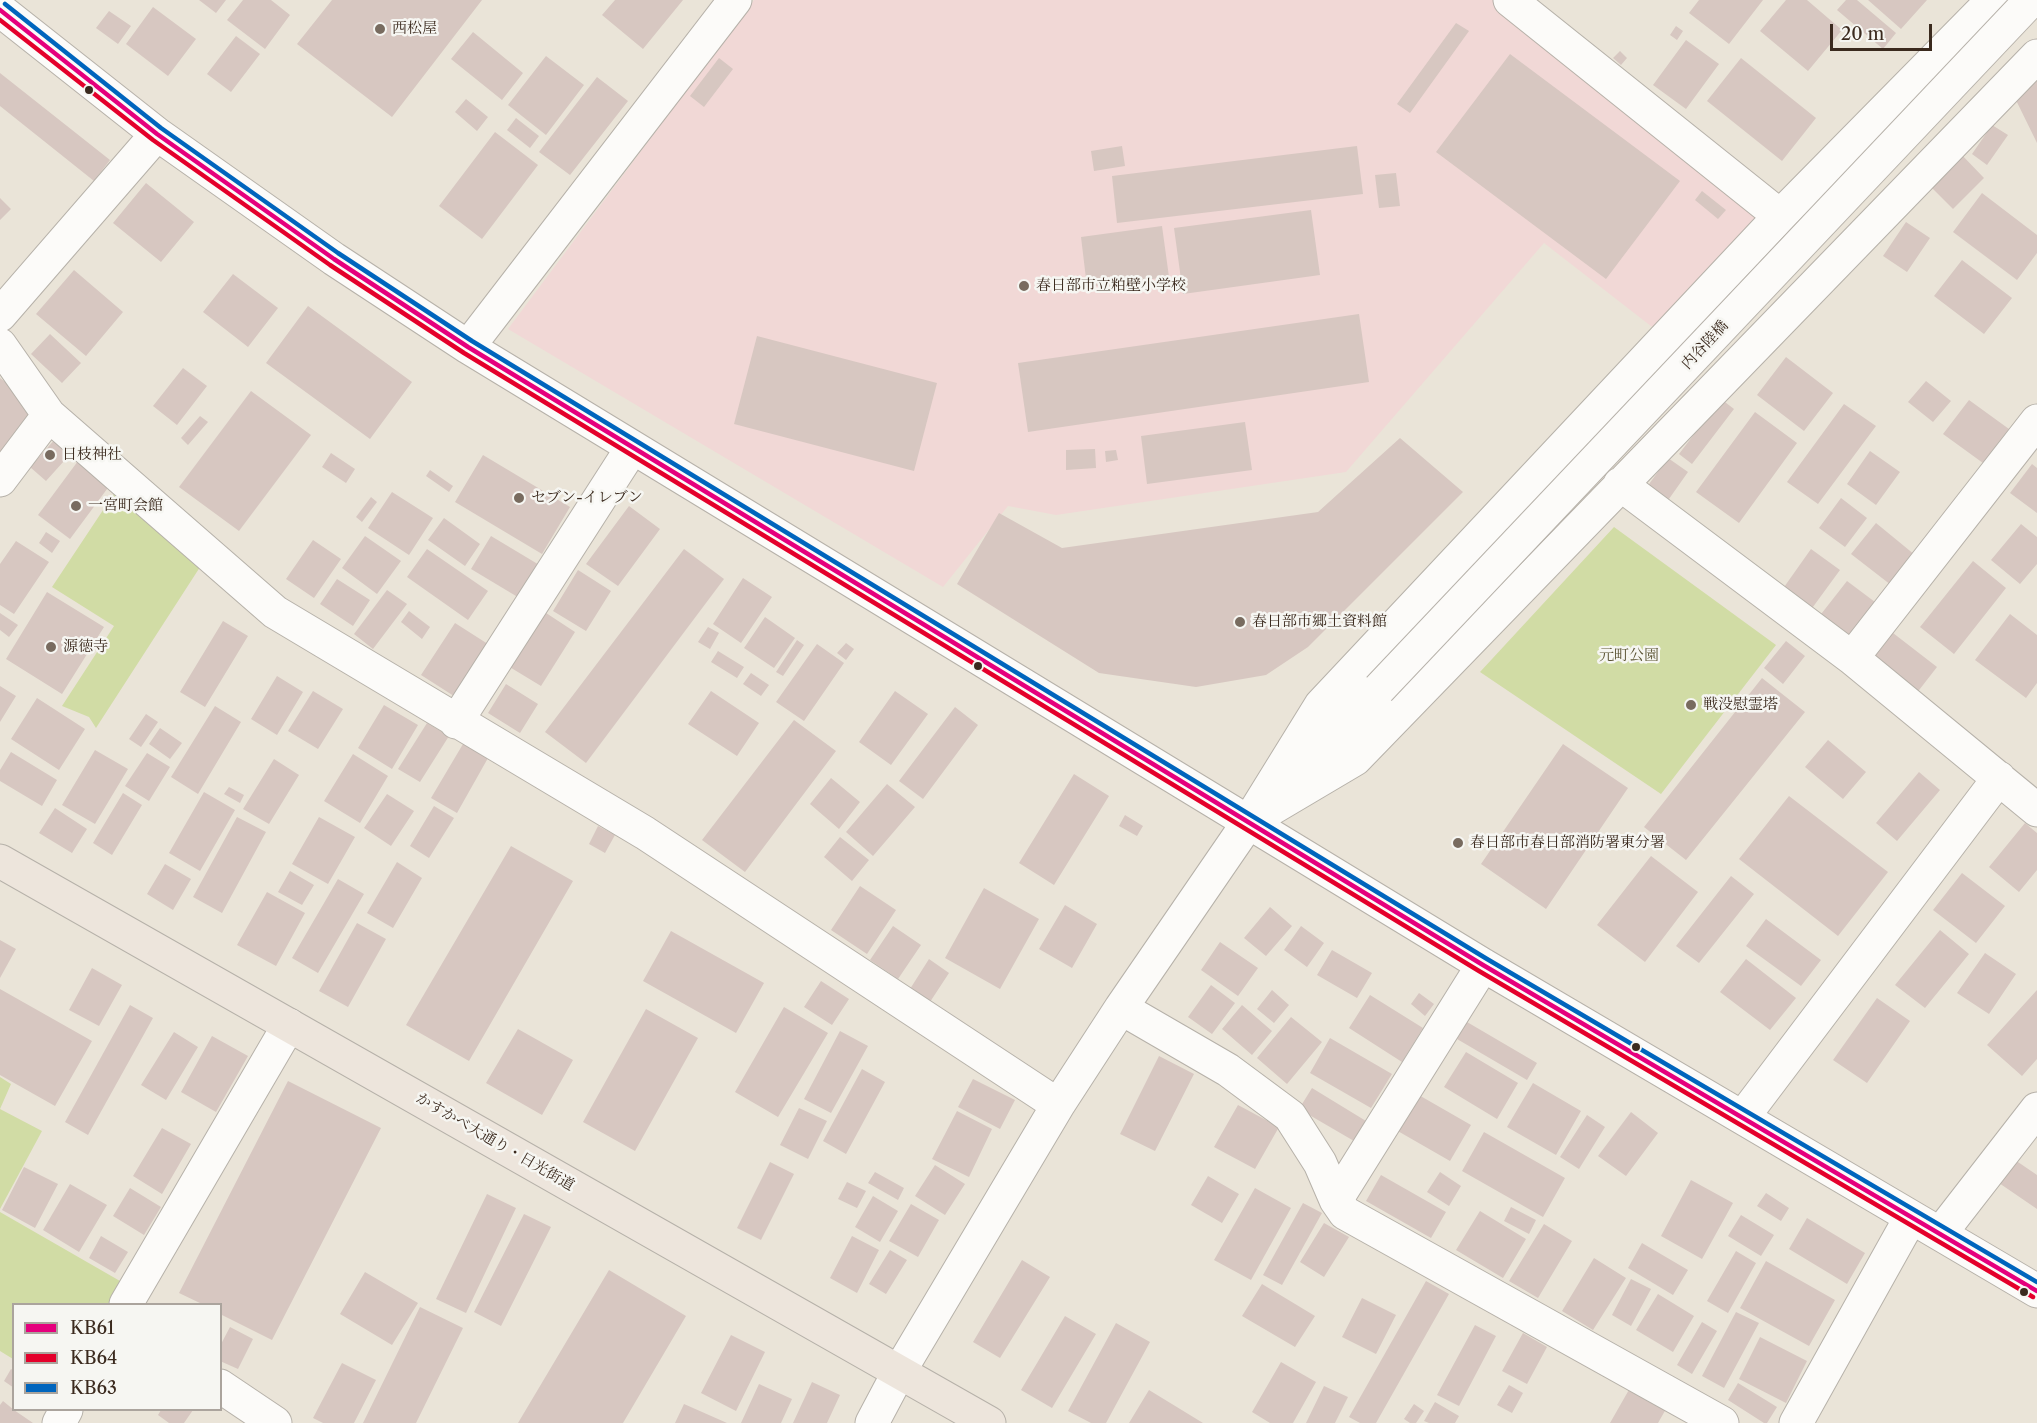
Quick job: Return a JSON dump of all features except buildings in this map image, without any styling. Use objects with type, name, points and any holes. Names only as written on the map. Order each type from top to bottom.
[{"type":"main road","name":"かすかべ大通り・日光街道","points":[[0,861],[989,1423]]},
{"type":"street","points":[[468,347],[735,0]]},
{"type":"street","points":[[1510,0],[1780,216]]},
{"type":"street","points":[[872,1423],[899,1372],[1058,1105],[1248,822],[1321,705],[1780,216],[1993,0]]},
{"type":"street","points":[[2029,0],[2037,7]]},
{"type":"street","name":"内谷陸橋","points":[[1248,822],[1379,689],[2029,0]]},
{"type":"street","points":[[8,13],[157,134],[334,259],[468,347],[1483,965],[2037,1291]]},
{"type":"street","points":[[1248,822],[1355,759],[2037,56]]},
{"type":"street","points":[[0,315],[157,134]]},
{"type":"street","points":[[0,345],[49,415],[274,612],[645,834],[1058,1105]]},
{"type":"street","points":[[0,480],[49,415]]},
{"type":"street","points":[[1852,658],[2037,422]]},
{"type":"street","points":[[456,722],[632,448]]},
{"type":"street","points":[[1620,484],[1852,658],[2037,810]]},
{"type":"street","points":[[1743,1117],[1999,778]]},
{"type":"street","points":[[1336,1200],[1483,965]]},
{"type":"street","points":[[1121,1008],[1228,1070],[1290,1116],[1320,1163],[1336,1200],[1345,1213],[1722,1423]]},
{"type":"street","points":[[127,1303],[289,1025]]},
{"type":"street","points":[[1940,1234],[2037,1109]]},
{"type":"street","points":[[1796,1423],[1911,1217]]},
{"type":"street","points":[[222,1387],[275,1423]]},
{"type":"shaded area","name":"春日部市立粕壁小学校","points":[[754,0],[1533,0],[1798,212],[1674,344],[1544,243],[1346,472],[1056,515],[1008,506],[943,587],[508,329]]},
{"type":"green space","points":[[117,489],[202,564],[96,728],[89,717],[62,706],[114,626],[52,587]]},
{"type":"green space","name":"元町公園","points":[[1614,527],[1776,645],[1661,794],[1480,672]]},
{"type":"green space","points":[[0,1077],[11,1084],[0,1109]]},
{"type":"green space","points":[[0,1109],[42,1131],[0,1209]]},
{"type":"green space","points":[[0,1212],[120,1281],[109,1303],[12,1303],[12,1358],[0,1351]]},
{"type":"transit line","name":"KB63","points":[[5,4],[161,128],[338,253],[472,341],[1487,959],[2037,1282]]},
{"type":"transit line","name":"KB61","points":[[0,10],[157,134],[334,259],[468,347],[1483,965],[2037,1291]]},
{"type":"transit line","name":"KB64","points":[[0,20],[153,140],[330,265],[464,353],[1479,971],[2033,1297]]},
{"type":"place","name":"西松屋","points":[[380,29]]},
{"type":"place","name":"春日部市立粕壁小学校","points":[[1024,286]]},
{"type":"place","name":"日枝神社","points":[[50,455]]},
{"type":"place","name":"セブン-イレブン","points":[[519,498]]},
{"type":"place","name":"一宮町会館","points":[[76,506]]},
{"type":"place","name":"春日部市郷土資料館","points":[[1240,622]]},
{"type":"place","name":"源徳寺","points":[[51,647]]},
{"type":"place","name":"戦没慰霊塔","points":[[1691,705]]},
{"type":"place","name":"春日部市春日部消防署東分署","points":[[1458,843]]}]
